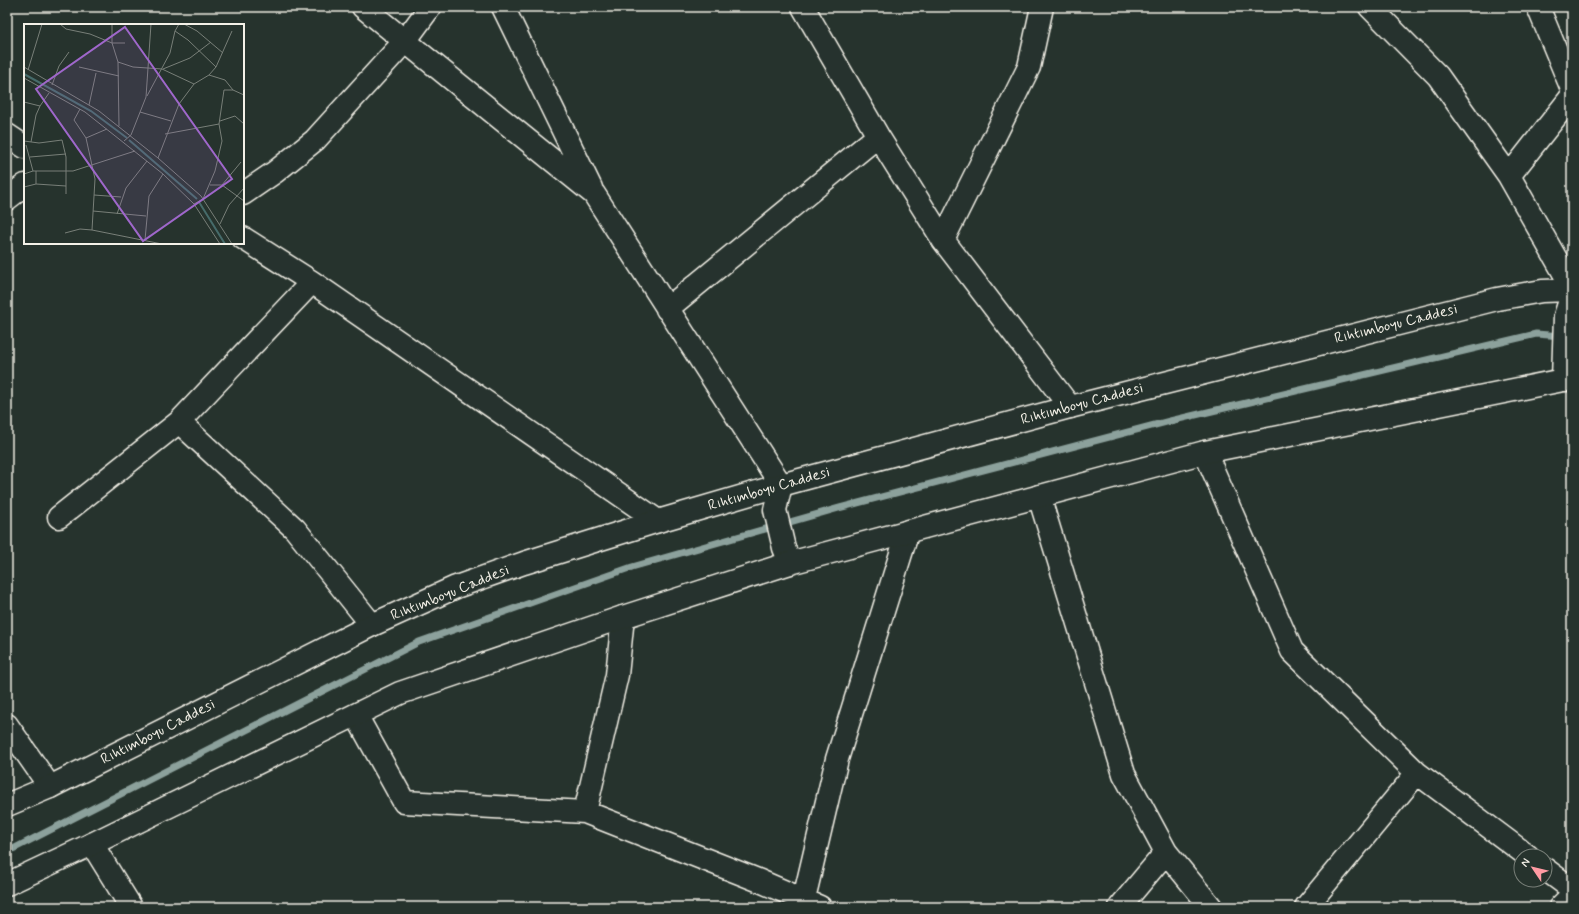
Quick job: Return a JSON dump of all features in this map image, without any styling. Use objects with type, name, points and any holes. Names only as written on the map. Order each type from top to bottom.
[{"type":"street","points":[[363,7],[594,194]]},
{"type":"street","points":[[244,193],[275,172],[315,140],[406,41],[430,7]]},
{"type":"street","points":[[503,7],[594,194],[782,485],[775,510],[787,555]]},
{"type":"street","points":[[803,7],[878,136],[943,240],[1070,407]]},
{"type":"street","points":[[943,240],[1029,66],[1042,7]]},
{"type":"street","points":[[1370,7],[1438,76],[1509,176],[1572,288]]},
{"type":"street","points":[[1538,7],[1572,89]]},
{"type":"street","points":[[1509,176],[1572,96]]},
{"type":"street","points":[[7,135],[24,146]]},
{"type":"street","points":[[667,309],[878,136]]},
{"type":"street","points":[[7,199],[24,186]]},
{"type":"street","points":[[244,239],[312,282],[658,521]]},
{"type":"street","points":[[60,517],[179,422],[312,282]]},
{"type":"street","name":"Rıhtımboyu Caddesi","points":[[7,805],[50,787],[372,625],[456,586],[658,521],[782,485],[1070,407],[1497,299],[1542,291],[1572,288]]},
{"type":"street","points":[[7,884],[400,693],[623,616],[787,555],[908,531],[1205,452],[1567,380],[1564,358],[1565,316],[1572,294]]},
{"type":"street","points":[[179,422],[295,529],[372,625]]},
{"type":"street","points":[[1205,452],[1292,651],[1417,773],[1517,848]]},
{"type":"street","points":[[1039,496],[1124,774],[1166,852],[1210,907]]},
{"type":"street","points":[[356,715],[404,802],[585,812],[809,905],[837,759],[908,531]]},
{"type":"street","points":[[585,812],[617,675],[623,616]]},
{"type":"street","points":[[7,725],[50,787]]},
{"type":"street","points":[[1306,907],[1417,773]]},
{"type":"street","points":[[92,844],[131,907]]},
{"type":"street","points":[[1120,907],[1166,852]]},
{"type":"street","points":[[1553,875],[1572,889]]},
{"type":"street","points":[[1560,907],[1572,895]]},
{"type":"waterway","points":[[7,852],[419,642],[632,567],[839,508],[1170,421],[1536,334],[1562,336]]}]
